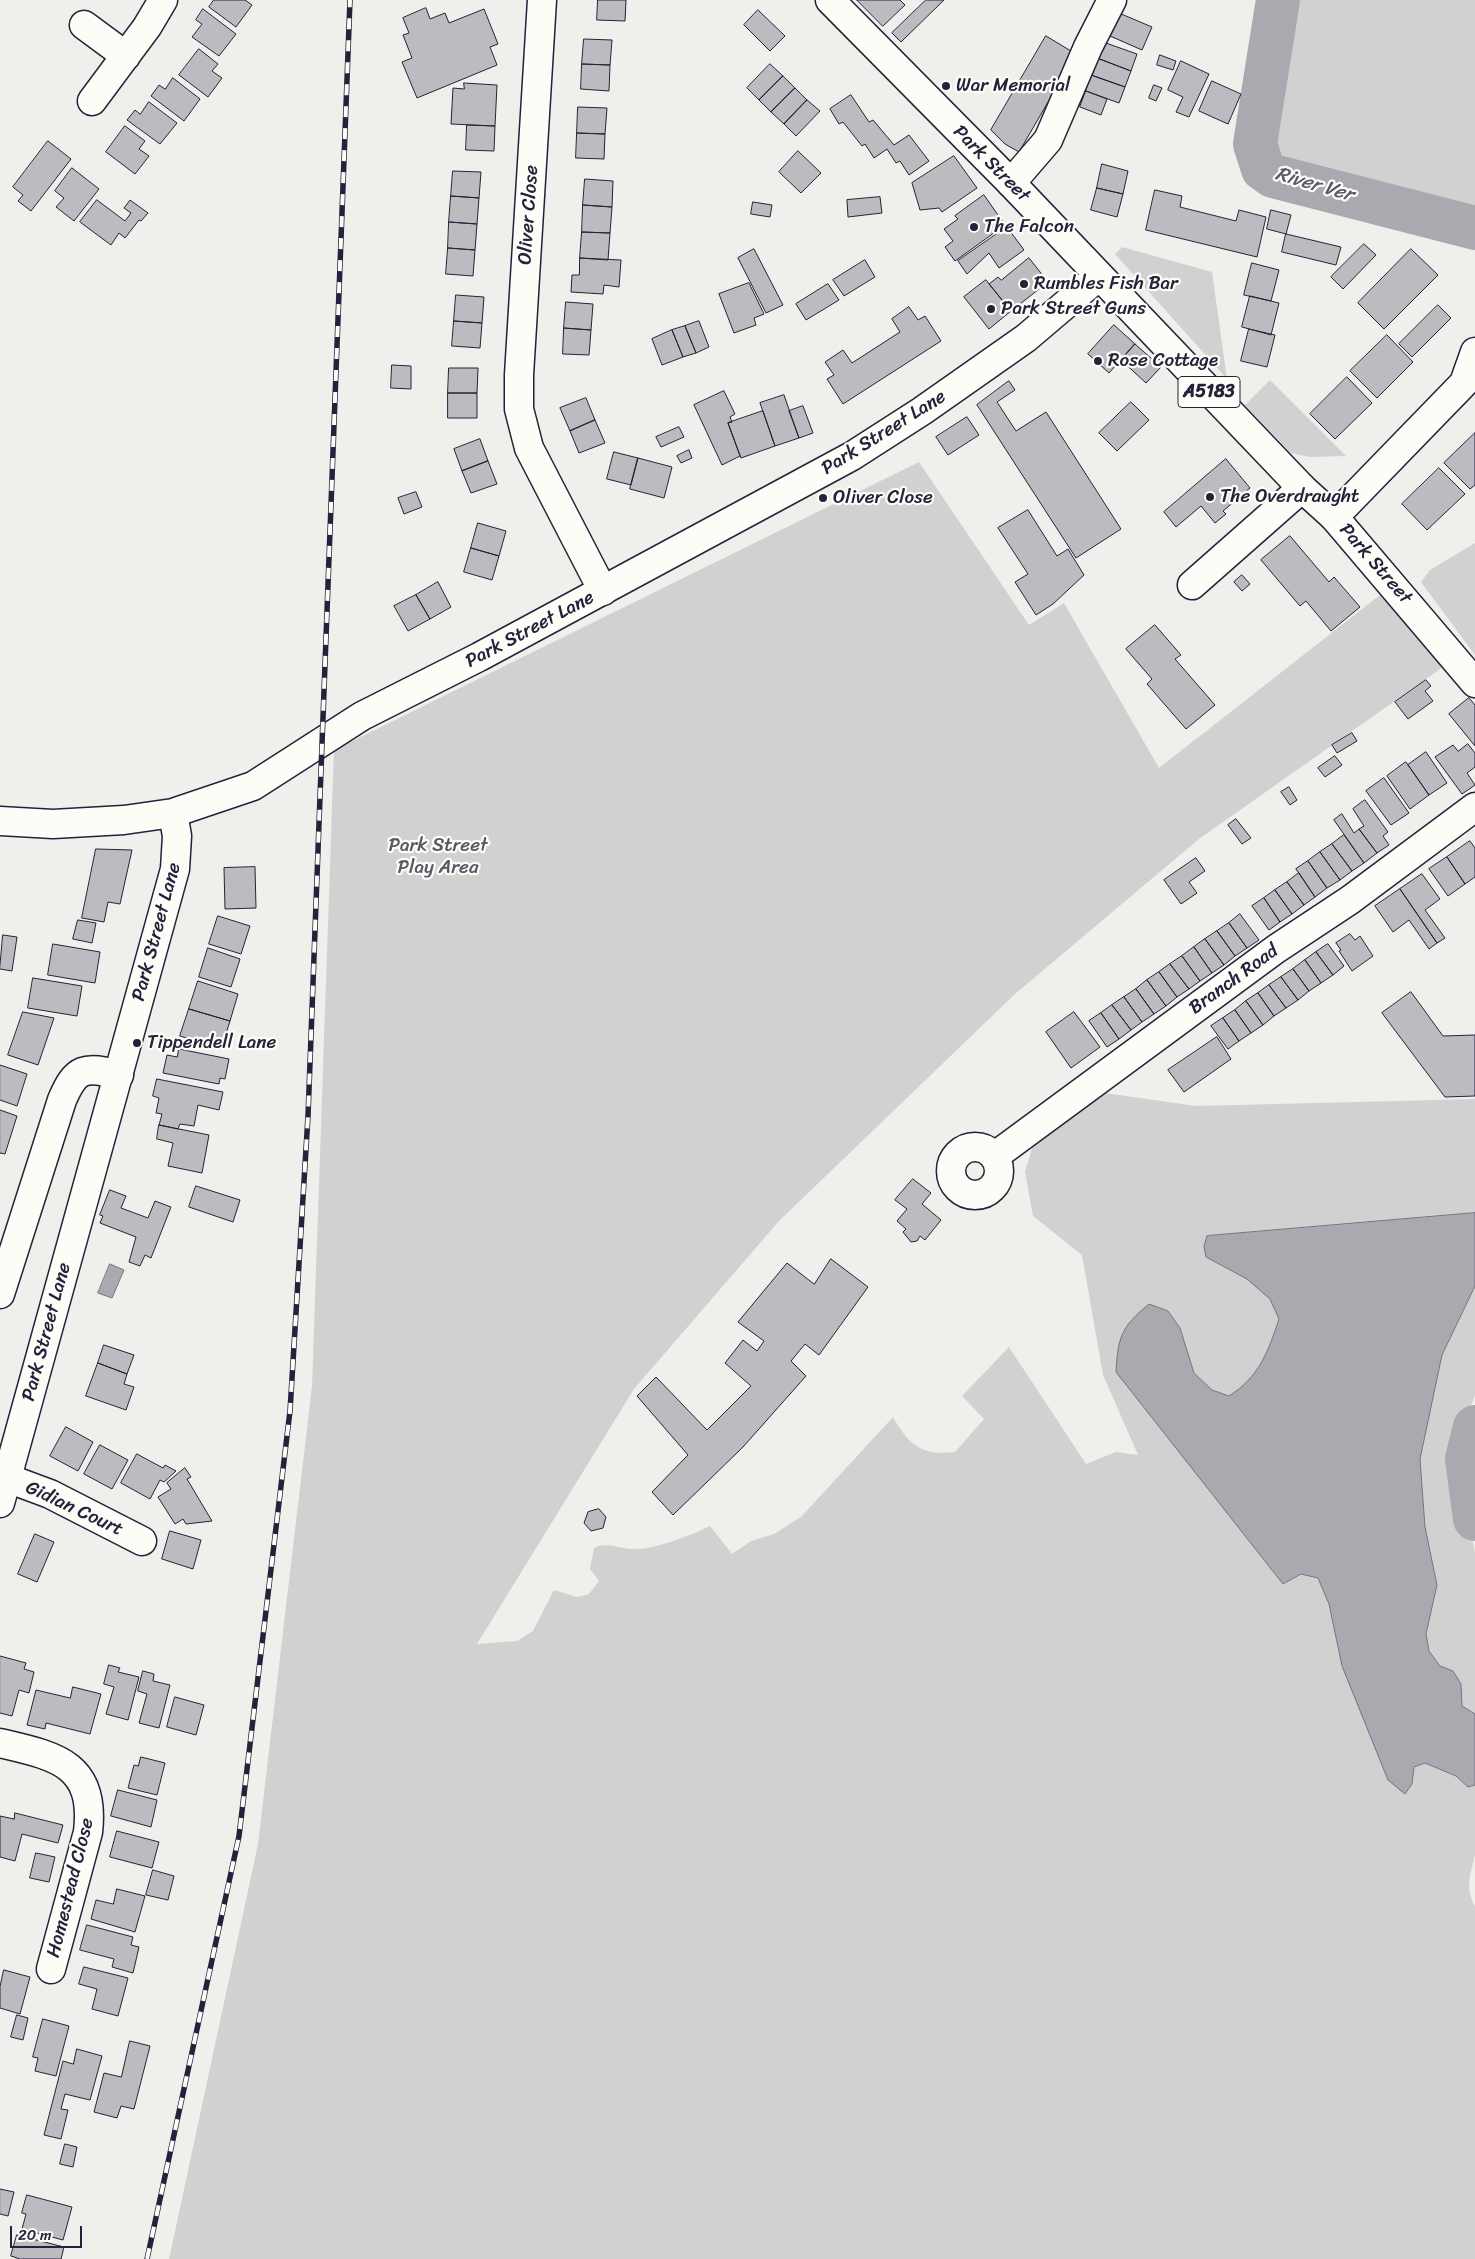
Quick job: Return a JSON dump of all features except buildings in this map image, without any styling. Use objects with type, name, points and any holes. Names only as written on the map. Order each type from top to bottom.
[{"type":"street","points":[[92,101],[126,56],[163,0]]},
{"type":"street","name":"Oliver Close","points":[[542,0],[519,375],[519,409],[529,448],[603,591]]},
{"type":"street","name":"Park Street","points":[[830,0],[1011,183],[1302,488],[1334,517],[1475,682]]},
{"type":"street","points":[[1011,183],[1048,140],[1088,47],[1112,0]]},
{"type":"street","points":[[84,25],[126,56]]},
{"type":"street","name":"Park Street Lane","points":[[3,1491],[175,869],[178,853],[173,813],[253,786],[362,716],[603,591],[852,456],[922,411],[1026,338],[1099,276]]},
{"type":"street","points":[[1334,517],[1464,383],[1475,352]]},
{"type":"street","points":[[1192,585],[1302,488]]},
{"type":"street","name":"Branch Road","points":[[995,1156],[1276,949],[1350,900],[1475,807]]},
{"type":"street","points":[[0,821],[62,824],[124,820],[173,813]]},
{"type":"street","points":[[0,1294],[62,1100],[70,1081],[83,1070],[96,1069],[119,1075]]},
{"type":"street","name":"Gidian Court","points":[[3,1491],[50,1494],[142,1541]]},
{"type":"street","name":"Homestead Close","points":[[0,1742],[44,1753],[62,1761],[74,1770],[88,1797],[91,1812],[88,1832],[52,1969]]},
{"type":"green space","points":[[1289,0],[1475,0],[1475,216],[1435,211],[1298,168],[1277,151],[1269,128]]},
{"type":"green space","points":[[1122,247],[1212,272],[1227,379],[1115,254]]},
{"type":"green space","points":[[1270,380],[1346,456],[1310,457],[1291,453],[1245,405]]},
{"type":"green space","name":"Park Street Play Area","points":[[919,462],[1029,625],[1064,603],[1159,768],[1380,595],[1443,667],[1199,839],[1015,994],[779,1221],[634,1389],[477,1644],[517,1641],[533,1631],[554,1590],[577,1597],[589,1594],[599,1581],[590,1569],[594,1548],[599,1546],[630,1549],[653,1547],[674,1541],[710,1526],[732,1554],[751,1541],[774,1534],[801,1517],[893,1417],[905,1435],[917,1446],[933,1452],[955,1452],[984,1419],[962,1396],[1009,1347],[1086,1464],[1116,1452],[1138,1455],[1103,1375],[1082,1255],[1033,1216],[1025,1172],[1033,1145],[1098,1092],[1196,1106],[1475,1099],[1475,1213],[1206,1257],[1247,1279],[1270,1299],[1279,1319],[1271,1342],[1255,1372],[1229,1396],[1212,1390],[1194,1373],[1180,1328],[1168,1311],[1149,1304],[1283,1584],[1301,1574],[1318,1578],[1329,1604],[1342,1666],[1412,1784],[1414,1767],[1425,1763],[1456,1776],[1468,1787],[1475,1785],[1475,1855],[1469,1887],[1475,1907],[1475,2259],[169,2259],[258,1844],[312,1386],[334,750]]},
{"type":"green space","points":[[1475,543],[1475,655],[1421,582],[1430,570]]},
{"type":"green space","points":[[1475,1286],[1475,1395],[1455,1449],[1455,1465],[1463,1490],[1475,1553],[1475,1714],[1462,1706],[1461,1684],[1440,1666],[1429,1651],[1426,1634],[1437,1585],[1425,1527],[1420,1459],[1442,1355]]},
{"type":"shaded area","points":[[1475,1213],[1475,1286],[1442,1355],[1420,1459],[1425,1527],[1437,1585],[1426,1634],[1429,1651],[1440,1666],[1453,1671],[1461,1684],[1462,1706],[1475,1714],[1475,1785],[1468,1787],[1456,1776],[1425,1763],[1414,1767],[1412,1784],[1405,1794],[1388,1780],[1342,1666],[1329,1604],[1318,1578],[1301,1574],[1283,1584],[1116,1372],[1118,1350],[1127,1326],[1149,1304],[1168,1311],[1180,1328],[1194,1373],[1212,1390],[1229,1396],[1248,1381],[1261,1363],[1279,1319],[1270,1299],[1247,1279],[1206,1257],[1204,1246],[1207,1236]]},
{"type":"shaded area","points":[[110,1264],[124,1270],[112,1298],[98,1293]]},
{"type":"waterway","name":"River Ver","points":[[1278,0],[1255,144],[1263,169],[1273,176],[1475,228]]},
{"type":"waterway","name":"River Ver","points":[[1475,1427],[1467,1459],[1475,1519]]},
{"type":"railway","points":[[147,2259],[239,1836],[290,1411],[308,1116],[350,0]]},
{"type":"place","name":"War Memorial","points":[[946,86]]},
{"type":"place","name":"The Falcon","points":[[974,227]]},
{"type":"place","name":"Rumbles Fish Bar","points":[[1024,284]]},
{"type":"place","name":"Park Street Guns","points":[[991,309]]},
{"type":"place","name":"Rose Cottage","points":[[1098,361]]},
{"type":"place","name":"The Overdraught","points":[[1210,497]]},
{"type":"place","name":"Oliver Close","points":[[823,498]]},
{"type":"place","name":"Tippendell Lane","points":[[137,1043]]}]
